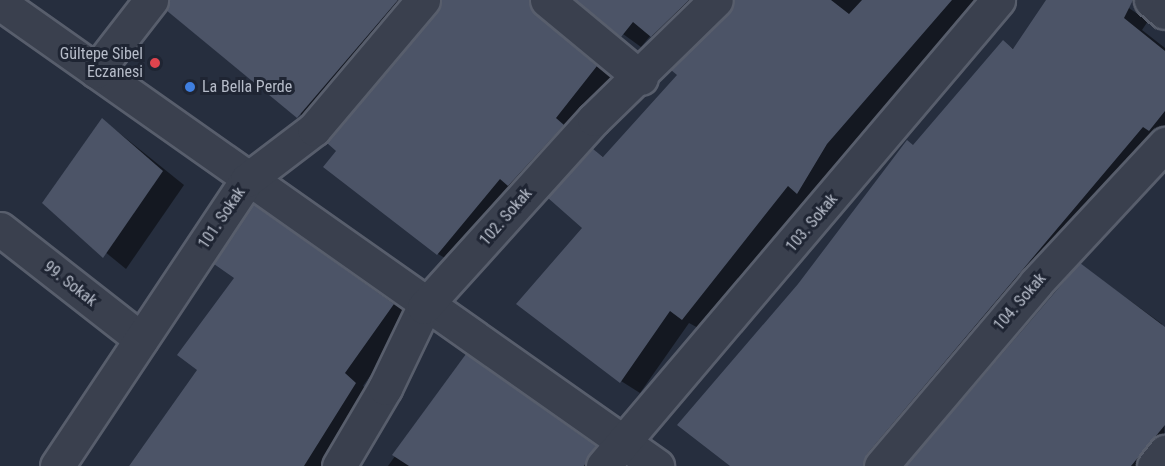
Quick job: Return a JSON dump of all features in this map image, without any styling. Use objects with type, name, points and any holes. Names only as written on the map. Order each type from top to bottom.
[{"type":"street","points":[[96,71],[152,0]]},
{"type":"street","name":"101. Sokak","points":[[57,466],[247,180],[314,129],[423,0]]},
{"type":"street","points":[[548,0],[641,78]]},
{"type":"street","name":"102. Sokak","points":[[339,466],[385,388],[424,307],[594,119],[641,78],[716,0]]},
{"type":"street","name":"103. Sokak","points":[[613,454],[998,0]]},
{"type":"street","points":[[1151,0],[1165,12]]},
{"type":"street","points":[[0,3],[424,307],[613,454],[657,466]]},
{"type":"street","name":"104. Sokak","points":[[881,466],[1036,283],[1165,144]]},
{"type":"street","name":"99. Sokak","points":[[0,229],[141,339]]},
{"type":"street","points":[[1154,466],[1165,452]]},
{"type":"building","points":[[169,0],[398,0],[297,118],[166,10]]},
{"type":"building","points":[[441,0],[529,0],[535,14],[597,66],[556,118],[564,125],[508,186],[500,179],[437,255],[323,167],[336,151],[327,143],[437,12]]},
{"type":"building","points":[[576,0],[689,0],[651,37],[633,22],[621,37]]},
{"type":"building","points":[[734,0],[831,0],[849,14],[862,0],[952,0],[827,144],[797,194],[788,186],[682,320],[670,311],[620,383],[516,304],[582,228],[548,198],[593,149],[603,157],[677,75],[671,70],[729,13]]},
{"type":"building","points":[[1046,0],[1133,0],[1124,18],[1165,51],[1165,111],[1149,131],[1143,127],[867,454],[863,466],[730,466],[677,425],[798,284],[907,140],[913,145],[1003,40],[1013,49]]},
{"type":"building","points":[[102,118],[163,171],[103,258],[42,203]]},
{"type":"building","points":[[253,204],[394,304],[345,373],[356,383],[304,466],[129,466],[197,370],[177,355],[234,278],[214,264]]},
{"type":"building","points":[[1080,263],[1165,327],[1165,425],[1131,466],[906,466]]},
{"type":"building","points":[[466,354],[596,446],[584,466],[409,466],[392,455]]},
{"type":"place","name":"Gültepe Sibel Eczanesi","points":[[155,63]]},
{"type":"place","name":"La Bella Perde","points":[[190,87]]}]
